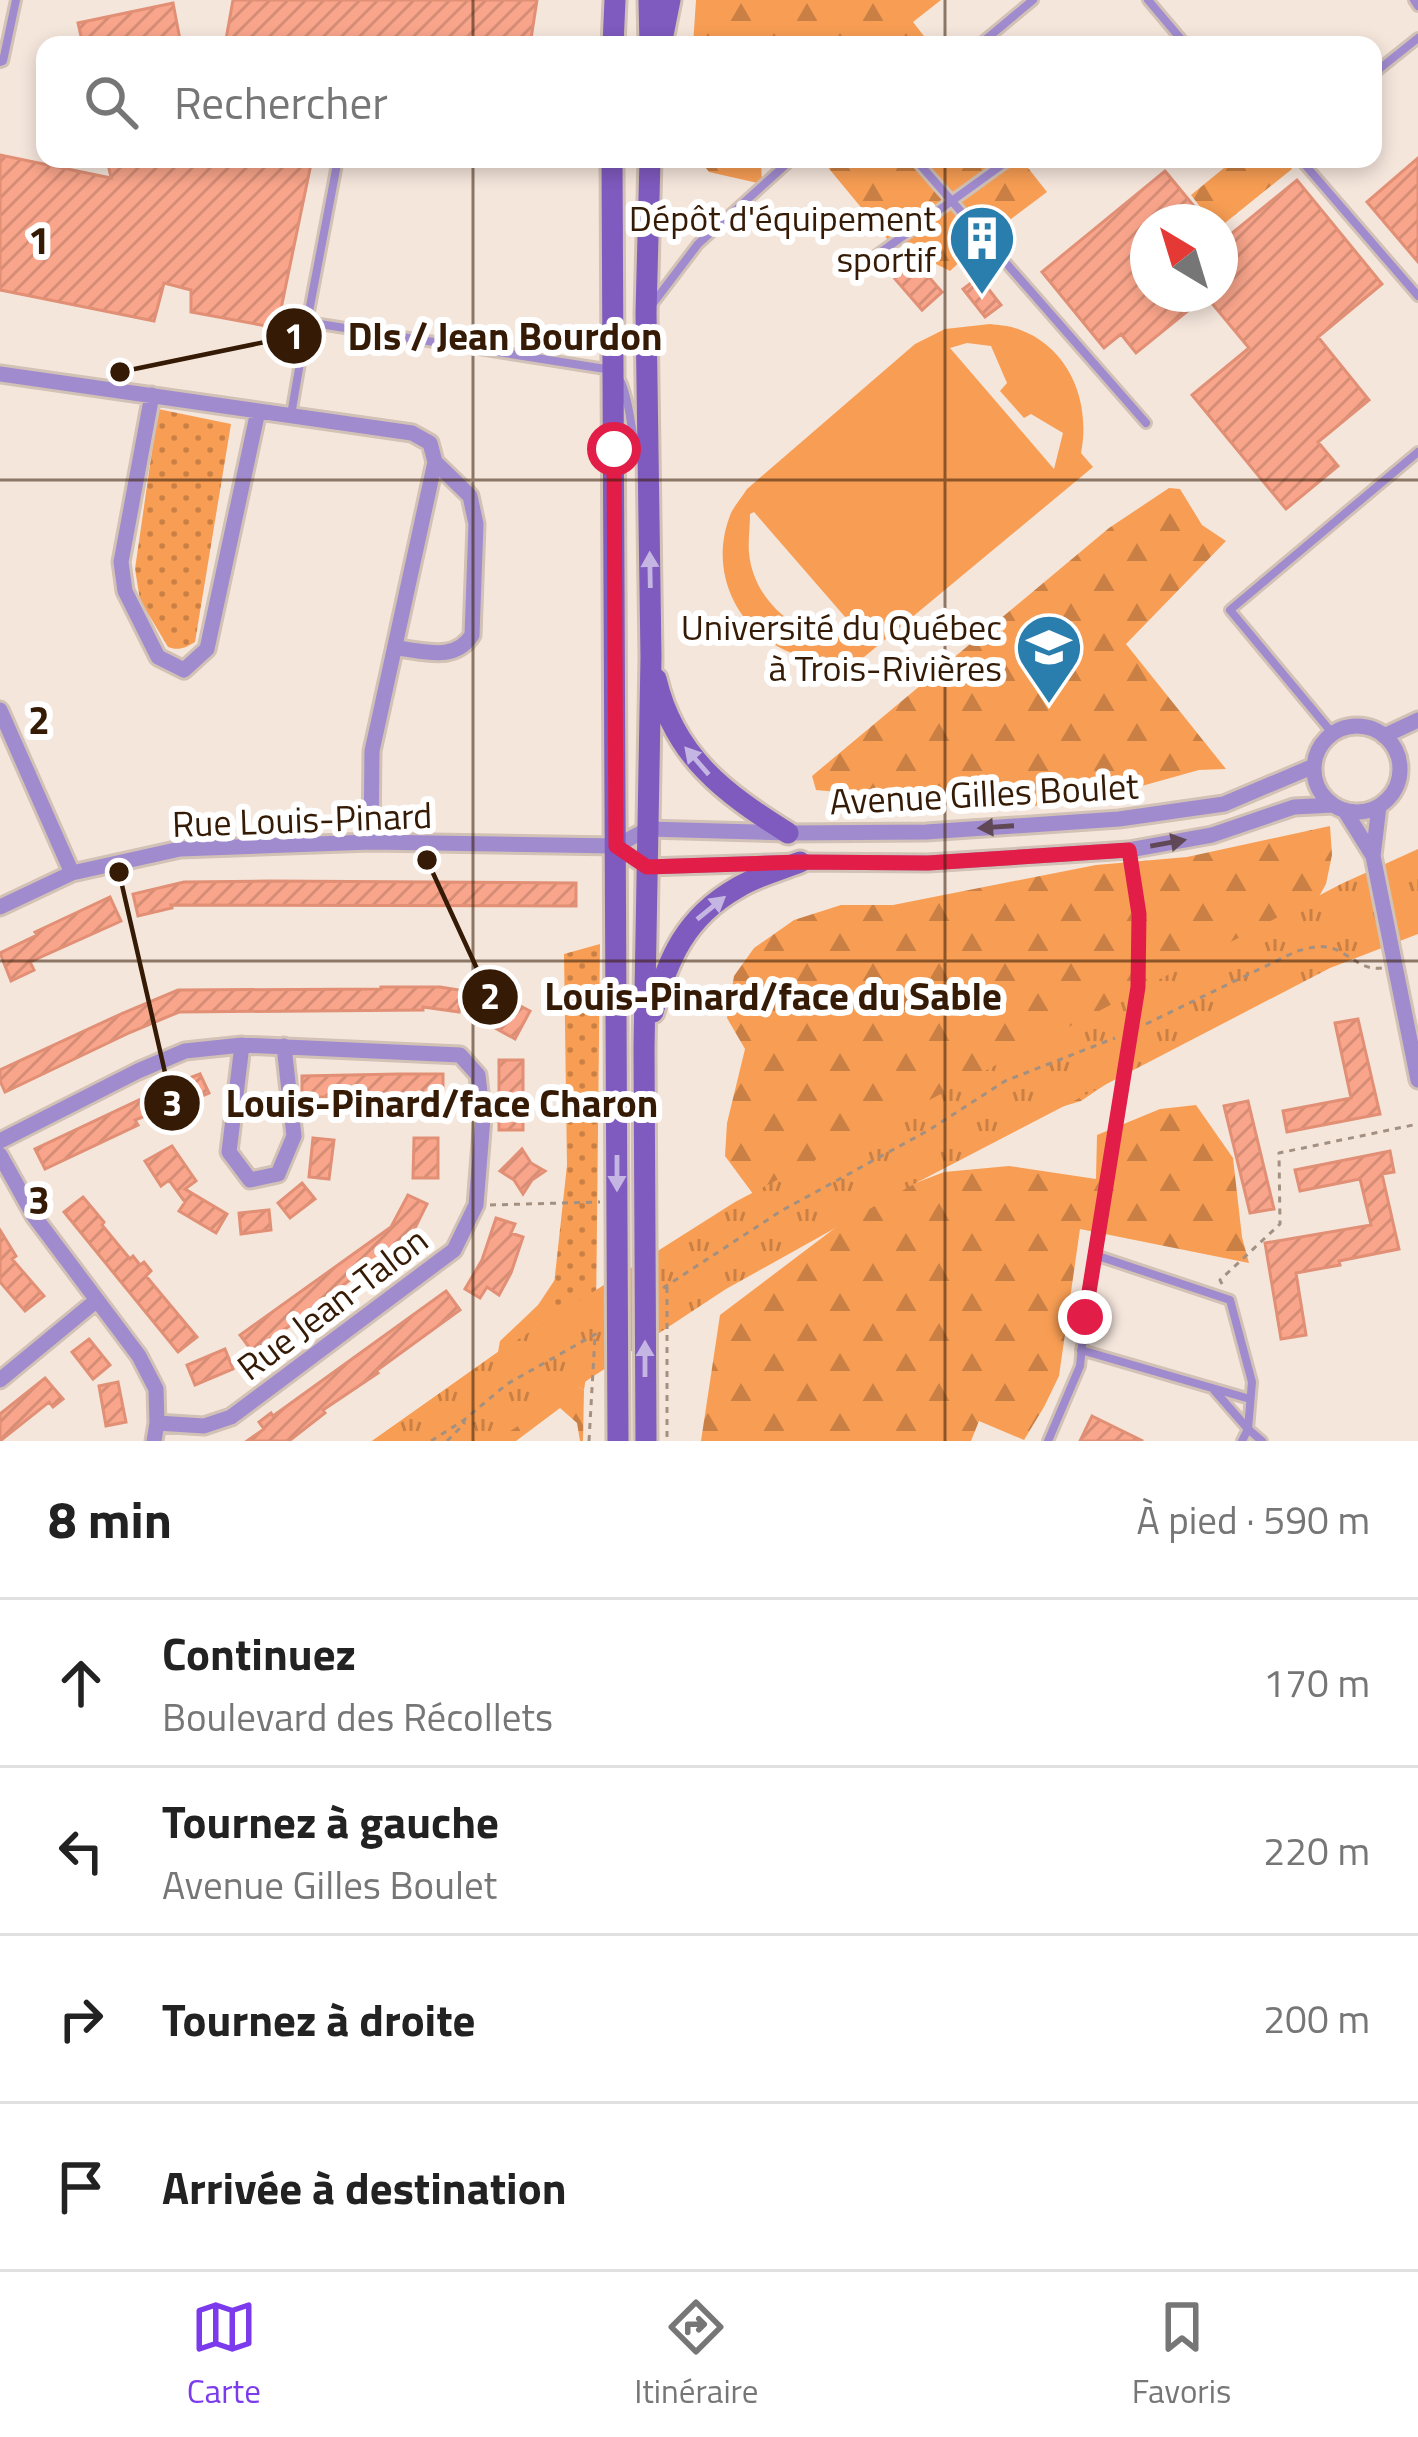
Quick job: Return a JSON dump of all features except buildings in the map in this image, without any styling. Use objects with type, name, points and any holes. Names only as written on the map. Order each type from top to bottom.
[{"type":"main road","points":[[613,36],[615,0]]},
{"type":"main road","points":[[649,0],[650,36]]},
{"type":"main road","points":[[664,36],[670,0]]},
{"type":"main road","points":[[612,168],[618,1441]]},
{"type":"main road","points":[[646,1441],[650,168]]},
{"type":"main road","points":[[651,657],[657,687],[683,745],[735,800],[788,832]]},
{"type":"main road","points":[[644,1048],[670,957],[692,923],[737,888],[800,862]]},
{"type":"street","points":[[0,374],[412,433],[430,443],[435,462],[372,752],[371,842]]},
{"type":"street","points":[[152,395],[121,562],[125,591],[158,656],[184,670],[207,649],[258,411]]},
{"type":"street","points":[[397,648],[451,654],[465,647],[472,635],[476,524],[470,496],[435,462]]},
{"type":"street","points":[[0,710],[72,873]]},
{"type":"street","points":[[1384,736],[1418,720]]},
{"type":"street","points":[[1373,856],[1339,808],[1318,788],[1317,754],[1333,734],[1346,728],[1359,726],[1384,736],[1399,757],[1392,795],[1379,806],[1373,856],[1418,1080]]},
{"type":"street","points":[[1400,770],[1418,756]]},
{"type":"street","name":"Avenue Gilles Boulet","points":[[648,829],[926,832],[1119,819],[1224,804],[1314,766]]},
{"type":"street","name":"Avenue Gilles Boulet","points":[[647,867],[928,863],[1129,850],[1212,836],[1294,807],[1358,813],[1379,806]]},
{"type":"street","points":[[1119,819],[1129,850]]},
{"type":"street","name":"Rue Louis-Pinard","points":[[0,908],[72,873],[180,849],[371,842],[616,846],[648,829]]},
{"type":"street","points":[[926,832],[928,863]]},
{"type":"street","points":[[616,846],[647,867]]},
{"type":"street","points":[[242,1045],[229,1152],[250,1180],[278,1174],[294,1136],[284,1046]]},
{"type":"street","name":"Rue Jean-Talon","points":[[0,1141],[185,1051],[242,1045],[460,1055],[478,1075],[483,1118],[476,1205],[454,1250],[231,1417],[204,1426],[157,1423]]},
{"type":"street","points":[[0,1155],[34,1216],[139,1355],[156,1389],[154,1441]]},
{"type":"street","points":[[0,1380],[97,1300]]},
{"type":"lane","points":[[0,62],[16,0]]},
{"type":"lane","points":[[990,36],[1033,0]]},
{"type":"lane","points":[[1148,0],[1178,36]]},
{"type":"lane","points":[[1382,67],[1418,38]]},
{"type":"lane","points":[[291,415],[336,168]]},
{"type":"lane","points":[[646,313],[698,244],[782,168]]},
{"type":"lane","points":[[923,168],[1146,424]]},
{"type":"lane","points":[[874,257],[997,168]]},
{"type":"lane","points":[[1308,168],[1418,296]]},
{"type":"lane","points":[[307,322],[614,370],[626,392],[634,445],[648,484]]},
{"type":"lane","points":[[1333,734],[1230,610],[1418,452]]},
{"type":"lane","points":[[1048,1441],[1080,1366],[1138,987],[1139,914],[1129,850]]},
{"type":"lane","points":[[1095,1255],[1230,1300],[1252,1382],[1248,1429],[1242,1441]]},
{"type":"lane","points":[[1082,1350],[1250,1399]]},
{"type":"lane","points":[[1212,1388],[1262,1441]]},
{"type":"path","points":[[1144,1024],[1297,951],[1323,946],[1374,970]]},
{"type":"path","points":[[667,1441],[667,1286],[781,1211],[929,1130],[1005,1081],[1114,1039]]},
{"type":"path","points":[[1230,1300],[1220,1280],[1280,1224],[1279,1153],[1418,1124]]},
{"type":"path","points":[[476,1205],[617,1202]]},
{"type":"path","points":[[431,1441],[507,1384],[605,1328]]},
{"type":"path","points":[[589,1441],[595,1334]]},
{"type":"path","points":[[447,1441],[464,1420]]},
{"type":"green space","points":[[696,0],[941,0],[913,22],[924,36],[694,36]]},
{"type":"green space","points":[[706,168],[761,168],[762,184]]},
{"type":"green space","points":[[828,168],[1028,168],[1047,192],[950,271],[888,240]]},
{"type":"green space","points":[[1224,168],[1292,169],[1238,212],[1238,204],[1198,204],[1191,195]]},
{"type":"green space","points":[[1008,326],[1051,349],[1073,379],[1083,415],[1081,453],[1093,467],[834,682],[823,670],[832,660],[780,648],[742,614],[723,567],[731,513],[747,489],[915,344],[945,329]],"holes":[[[967,343],[991,346],[1007,383],[1000,391],[1024,418],[1031,414],[1063,433],[1054,469],[950,348]],[[754,512],[859,633],[859,635],[821,635],[803,628],[773,605],[761,590],[749,553],[750,514]]]},
{"type":"green space","points":[[158,409],[231,424],[195,642],[179,649],[168,647],[140,600],[135,569]]},
{"type":"green space","points":[[1169,488],[1180,489],[1202,525],[1226,541],[1126,644],[1226,769],[1199,770],[1131,789],[1017,809],[816,790],[812,776],[1109,528]]},
{"type":"green space","points":[[1330,826],[1332,855],[1326,884],[1304,923],[1143,1059],[1081,1101],[756,1198],[725,1156],[727,1123],[745,1049],[727,1018],[734,976],[754,948],[794,920],[841,905],[893,905],[1096,865],[1187,857]]},
{"type":"green space","points":[[1418,849],[1418,934],[1330,968],[916,1183],[726,1289],[495,1441],[372,1441],[498,1352],[735,1202],[1341,884]]},
{"type":"green space","points":[[600,944],[596,1316],[584,1390],[558,1376],[547,1349],[567,1165],[564,954]]},
{"type":"green space","points":[[1196,1105],[1233,1158],[1249,1263],[1080,1229],[1059,1376],[1024,1440],[979,1421],[971,1441],[701,1441],[720,1315],[872,1200],[944,1172],[1009,1166],[1096,1179],[1097,1135],[1160,1109]]},
{"type":"green space","points":[[556,1278],[547,1349],[558,1376],[584,1390],[583,1441],[577,1423],[560,1408],[516,1441],[372,1441],[498,1352],[500,1341],[538,1305]]},
{"type":"place","name":"Dépôt d'équipement sportif","points":[[982,297]]},
{"type":"place","name":"Dls / Jean Bourdon","points":[[120,372]]},
{"type":"place","name":"Université du Québec à Trois-Rivières","points":[[1049,706]]},
{"type":"place","name":"Louis-Pinard/face du Sable","points":[[427,860]]},
{"type":"place","name":"Louis-Pinard/face Charon","points":[[119,872]]},
{"type":"route","points":[[614,449],[616,846],[647,867],[928,863],[1129,850],[1139,914],[1138,987],[1085,1317]]}]
